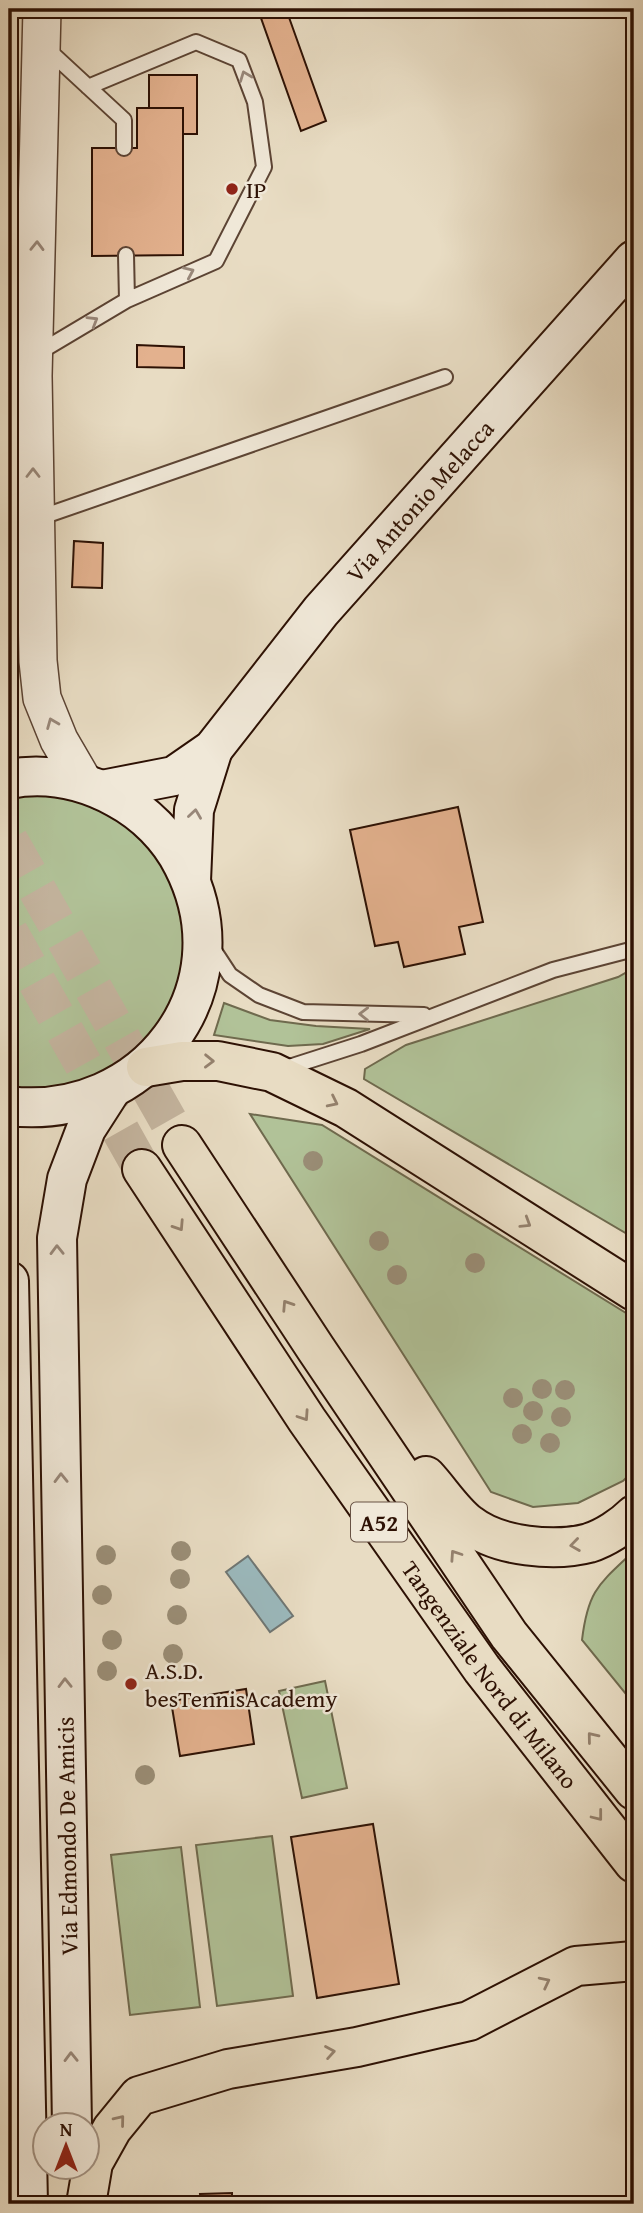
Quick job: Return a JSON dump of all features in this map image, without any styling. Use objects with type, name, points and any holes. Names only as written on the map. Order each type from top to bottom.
[{"type":"highway","points":[[146,1067],[183,1061],[218,1061],[272,1072],[346,1108],[634,1291]]},
{"type":"highway","name":"Tangenziale Nord di Milano","points":[[183,1146],[316,1349],[509,1634],[634,1790]]},
{"type":"highway","name":"Tangenziale Nord di Milano","points":[[142,1168],[307,1420],[482,1668],[634,1863]]},
{"type":"highway","points":[[316,1349],[349,1369],[418,1467],[470,1525],[501,1540],[549,1548],[590,1542],[624,1525],[634,1515]]},
{"type":"highway","points":[[86,2204],[93,2163],[112,2129],[139,2096],[228,2069],[357,2047],[469,2021],[576,1966],[634,1961]]},
{"type":"main road","name":"Via Antonio Melacca","points":[[93,786],[174,776],[213,749],[321,611],[634,260]]},
{"type":"main road","name":"Via Antonio Melacca","points":[[191,881],[194,810],[213,749]]},
{"type":"main road","points":[[9,779],[49,777],[93,786],[130,804],[158,828],[177,854],[191,881],[203,934],[201,965],[194,995],[180,1026],[146,1067],[111,1090],[70,1105],[41,1108],[9,1106]]},
{"type":"main road","name":"Via Edmondo De Amicis","points":[[72,2112],[57,1238],[67,1179],[86,1129],[111,1090]]},
{"type":"main road","name":"Via Edmondo De Amicis","points":[[9,1281],[28,2204]]},
{"type":"main road","points":[[73,2182],[74,2204]]},
{"type":"street","points":[[42,26],[34,356],[34,520],[38,661],[42,698],[59,740],[93,786]]},
{"type":"lane","points":[[42,26],[88,87],[124,120],[124,148]]},
{"type":"lane","points":[[34,356],[127,300],[216,261],[264,167],[255,102],[239,60],[196,42],[88,87]]},
{"type":"lane","points":[[126,255],[127,300]]},
{"type":"lane","points":[[34,520],[445,377]]},
{"type":"lane","points":[[203,934],[230,975],[259,995],[303,1012],[433,1015]]},
{"type":"lane","points":[[272,1072],[361,1044],[553,970],[634,949]]},
{"type":"green space","points":[[38,792],[79,798],[116,815],[148,841],[171,875],[184,913],[187,954],[178,994],[136,1056],[69,1090],[9,1090],[9,796]]},
{"type":"green space","points":[[634,968],[634,1238],[364,1079],[365,1069],[406,1045],[618,977]]},
{"type":"green space","points":[[224,1003],[270,1020],[370,1029],[323,1044],[288,1046],[214,1035]]},
{"type":"green space","points":[[250,1114],[322,1125],[634,1318],[634,1470],[623,1481],[578,1503],[533,1507],[491,1492]]},
{"type":"green space","points":[[634,1551],[634,1704],[582,1640],[588,1610],[597,1589]]},
{"type":"green space","points":[[325,1681],[347,1788],[302,1798],[279,1691]]},
{"type":"green space","points":[[272,1836],[293,1996],[217,2006],[196,1845]]},
{"type":"green space","points":[[181,1847],[200,2007],[130,2015],[111,1855]]},
{"type":"water","points":[[248,1556],[293,1616],[270,1632],[226,1572]]},
{"type":"building","points":[[286,9],[326,121],[301,131],[261,18]]},
{"type":"building","points":[[149,75],[197,75],[197,134],[183,134],[183,108],[149,108]]},
{"type":"building","points":[[137,108],[183,108],[183,255],[92,256],[92,148],[137,148]]},
{"type":"building","points":[[137,345],[184,347],[184,368],[137,367]]},
{"type":"building","points":[[74,541],[103,543],[102,588],[72,587]]},
{"type":"building","points":[[458,807],[483,922],[459,927],[465,954],[404,967],[398,942],[375,946],[350,830]]},
{"type":"building","points":[[246,1689],[254,1744],[180,1756],[171,1701]]},
{"type":"building","points":[[373,1824],[399,1984],[317,1998],[291,1837]]},
{"type":"building","points":[[232,2193],[232,2204],[201,2204],[200,2194]]},
{"type":"tunnel","points":[[9,840],[182,1145]]},
{"type":"tunnel","points":[[9,932],[142,1169]]},
{"type":"place","name":"IP","points":[[232,189]]},
{"type":"place","name":"A.S.D. besTennisAcademy","points":[[131,1684]]}]
